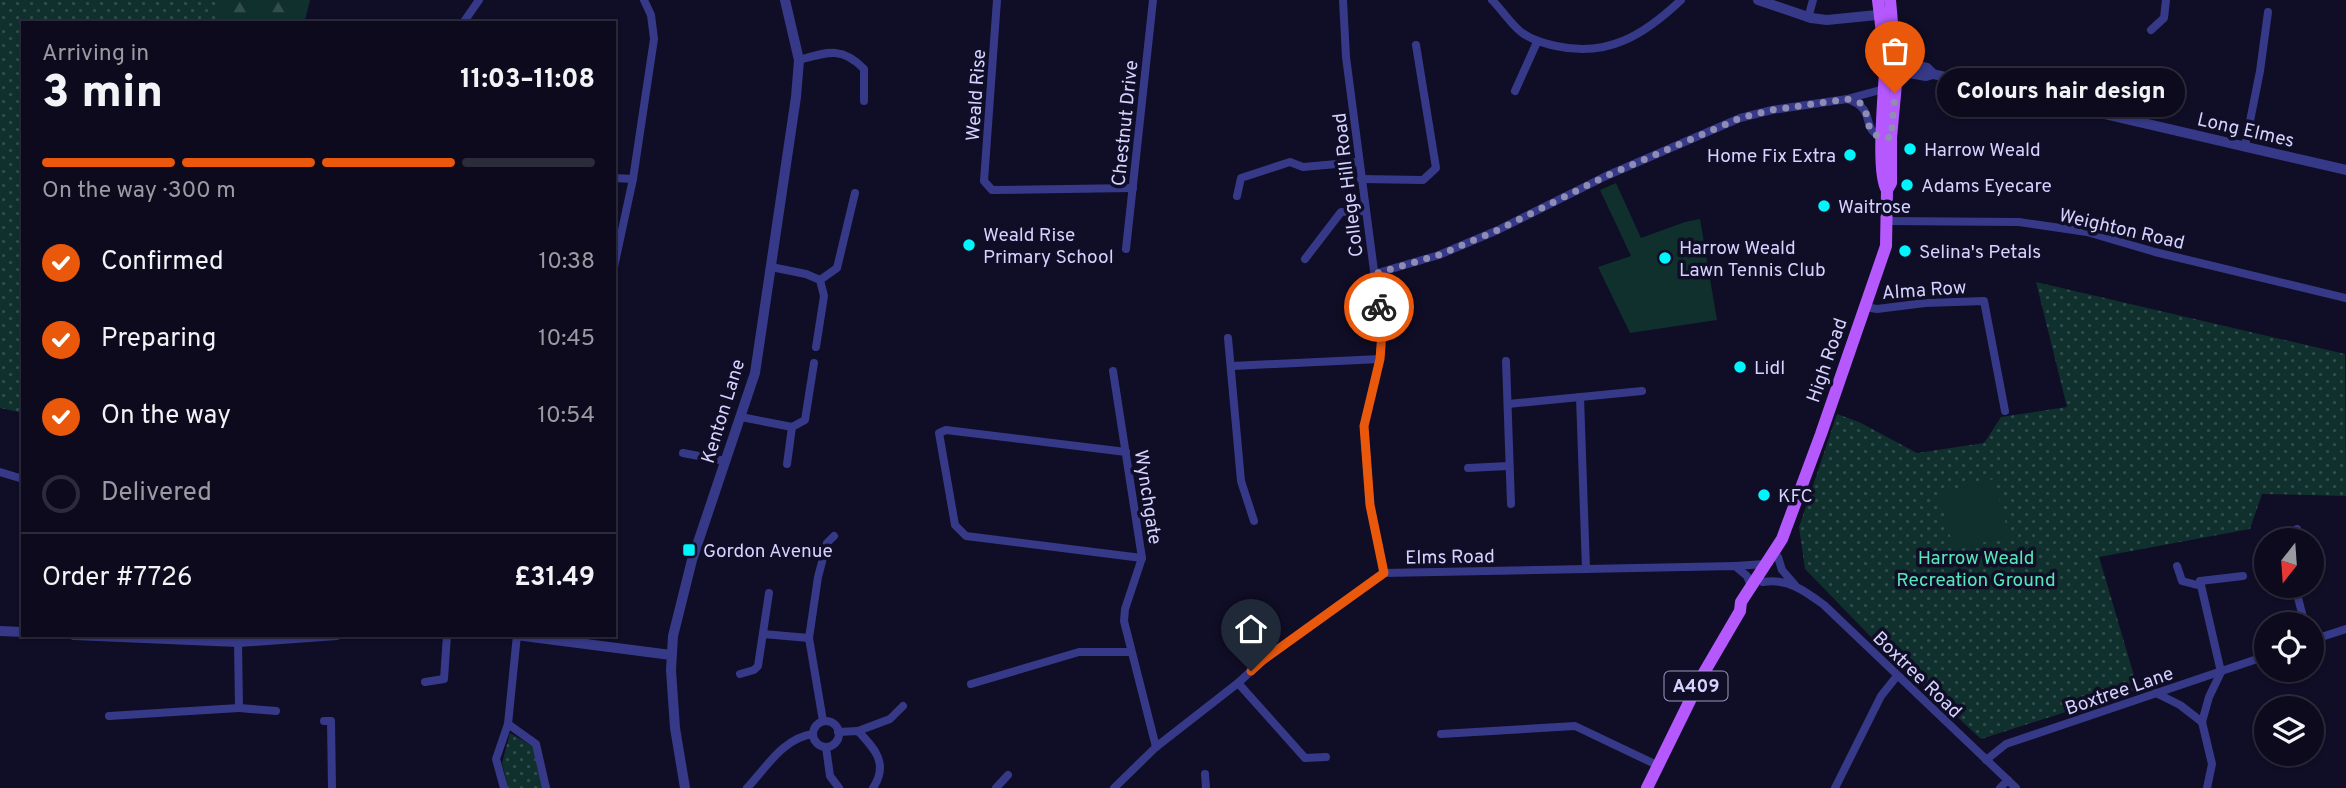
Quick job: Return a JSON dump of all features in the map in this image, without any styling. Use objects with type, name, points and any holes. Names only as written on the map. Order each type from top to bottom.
[{"type":"main road","name":"High Road","points":[[1647,788],[1702,676],[1740,611],[1748,606],[1765,564],[1782,539],[1886,246],[1887,190],[1882,183],[1893,65],[1885,15],[1878,0]]},
{"type":"main road","name":"High Road","points":[[1885,15],[1890,0]]},
{"type":"main road","name":"High Road","points":[[1887,138],[1884,89],[1893,65]]},
{"type":"main road","name":"High Road","points":[[1757,584],[1782,550],[1782,539]]},
{"type":"street","points":[[464,21],[479,0]]},
{"type":"street","points":[[616,258],[633,179],[654,39],[651,15],[644,0]]},
{"type":"street","name":"Kenton Lane","points":[[685,788],[675,728],[671,655],[682,595],[755,373],[796,97],[799,60],[787,0]]},
{"type":"street","name":"Weald Rise","points":[[997,0],[984,181],[992,190],[1133,188]]},
{"type":"street","name":"Chestnut Drive","points":[[1126,249],[1153,0]]},
{"type":"street","name":"College Hill Road","points":[[1343,0],[1346,57],[1364,211],[1382,332],[1380,359],[1364,426],[1370,505],[1384,573]]},
{"type":"street","points":[[1492,0],[1520,31],[1536,42],[1571,50],[1600,49],[1631,38],[1660,20],[1681,0]]},
{"type":"street","points":[[1758,0],[1808,18],[1827,20],[1885,15]]},
{"type":"street","points":[[1808,18],[1813,0]]},
{"type":"street","points":[[2151,30],[2164,18],[2166,0]]},
{"type":"street","points":[[2245,146],[2268,12]]},
{"type":"street","points":[[1515,91],[1536,42]]},
{"type":"street","points":[[1361,179],[1423,180],[1436,168],[1416,46]]},
{"type":"street","points":[[799,60],[835,52],[853,57],[864,69],[864,101]]},
{"type":"street","name":"Long Elmes","points":[[1893,65],[1927,68],[1933,74],[2346,170]]},
{"type":"street","points":[[1374,274],[1463,245],[1606,176],[1740,118],[1772,110],[1847,99],[1884,89]]},
{"type":"street","points":[[1847,99],[1860,103],[1865,109],[1870,130],[1887,138]]},
{"type":"street","points":[[1237,196],[1241,178],[1290,162],[1303,167],[1359,162]]},
{"type":"street","points":[[616,178],[633,179]]},
{"type":"street","points":[[820,280],[838,268],[855,193]]},
{"type":"street","points":[[1305,259],[1341,212],[1364,211]]},
{"type":"street","name":"Weighton Road","points":[[1886,221],[2020,222],[2087,233],[2346,298]]},
{"type":"street","points":[[771,267],[806,274],[820,280]]},
{"type":"street","points":[[816,347],[824,296],[820,280]]},
{"type":"street","name":"Alma Row","points":[[1865,307],[1877,309],[1924,303],[1984,301],[2005,411]]},
{"type":"street","points":[[1228,338],[1241,481],[1254,521]]},
{"type":"street","points":[[1232,366],[1380,359]]},
{"type":"street","points":[[1506,361],[1511,504]]},
{"type":"street","points":[[741,417],[792,428],[805,420],[814,363]]},
{"type":"street","name":"Wynchgate","points":[[1113,371],[1142,558],[1125,609],[1124,621],[1156,747]]},
{"type":"street","points":[[1508,404],[1642,391]]},
{"type":"street","points":[[1580,397],[1586,569]]},
{"type":"street","points":[[787,464],[792,428]]},
{"type":"street","points":[[1126,452],[946,430],[939,433],[955,525],[966,536],[1142,558]]},
{"type":"street","points":[[683,453],[725,461]]},
{"type":"street","points":[[1468,468],[1508,466]]},
{"type":"street","points":[[0,472],[21,478]]},
{"type":"street","points":[[823,722],[809,638],[818,577],[827,543],[834,536]]},
{"type":"street","name":"Boxtree Road","points":[[1778,557],[1782,570],[1795,585],[1824,606],[2016,788]]},
{"type":"street","name":"Elms Road","points":[[1114,788],[1156,747],[1263,660],[1384,573],[1765,564]]},
{"type":"street","points":[[1735,566],[1757,584],[1776,580],[1795,585]]},
{"type":"street","points":[[2177,566],[2182,581],[2201,586]]},
{"type":"street","points":[[2207,788],[2212,764],[2202,722],[2209,697],[2221,672],[2200,582],[2243,576]]},
{"type":"street","points":[[740,674],[758,666],[769,593]]},
{"type":"street","points":[[2324,636],[2346,629]]},
{"type":"street","points":[[0,631],[21,632]]},
{"type":"street","points":[[762,634],[809,638]]},
{"type":"street","points":[[149,637],[238,642],[315,637]]},
{"type":"street","points":[[425,682],[444,679],[447,637]]},
{"type":"street","points":[[504,788],[496,760],[508,724],[517,637]]},
{"type":"street","points":[[548,637],[579,639],[671,655]]},
{"type":"street","points":[[238,642],[239,708]]},
{"type":"street","points":[[971,684],[1079,652],[1130,652]]},
{"type":"street","name":"Boxtree Lane","points":[[1986,761],[2006,744],[2254,660]]},
{"type":"street","points":[[1835,788],[1881,696],[1896,676]]},
{"type":"street","points":[[1238,683],[1305,758],[1326,757]]},
{"type":"street","points":[[2156,693],[2180,705],[2202,722]]},
{"type":"street","points":[[838,732],[858,731],[890,719],[903,706]]},
{"type":"street","points":[[109,716],[239,708],[276,711]]},
{"type":"street","points":[[324,721],[331,721],[332,788]]},
{"type":"street","points":[[826,747],[816,742],[813,734],[816,726],[823,722],[831,723],[838,732]]},
{"type":"street","points":[[508,724],[536,744],[547,788]]},
{"type":"street","points":[[1441,734],[1575,726],[1657,765]]},
{"type":"street","points":[[858,731],[873,747],[881,763],[880,778],[873,788]]},
{"type":"street","points":[[826,747],[834,743],[838,732]]},
{"type":"street","points":[[747,788],[779,750],[813,734]]},
{"type":"street","points":[[826,747],[830,776],[839,788]]},
{"type":"street","points":[[1205,774],[1206,788]]},
{"type":"street","points":[[996,788],[1008,775]]},
{"type":"street","points":[[2000,788],[2008,780]]},
{"type":"green space","points":[[0,0],[310,0],[305,21],[21,21],[21,413],[0,408]]},
{"type":"green space","points":[[215,0],[310,0],[305,21],[220,21]]},
{"type":"green space","name":"Harrow Weald Lawn Tennis Club","points":[[1616,183],[1641,238],[1700,219],[1717,320],[1630,333],[1598,267],[1631,256],[1600,190]]},
{"type":"green space","name":"Harrow Weald Recreation Ground","points":[[2036,282],[2345,354],[2346,496],[2262,494],[2250,529],[2099,557],[2138,689],[1981,739],[1874,640],[1805,569],[1799,527],[1837,414],[1859,422],[1917,453],[1984,443],[2001,417],[2067,407]]},
{"type":"green space","points":[[1994,479],[2009,536],[1954,550],[1939,493]]},
{"type":"green space","points":[[510,733],[534,747],[543,788],[508,788],[502,763]]},
{"type":"way so far","points":[[1379,307],[1374,274],[1439,255],[1498,230],[1606,176],[1740,118],[1772,110],[1847,99],[1860,103],[1865,109],[1870,130],[1875,135],[1891,138],[1895,93]]},
{"type":"place","name":"Colours hair design","points":[[1895,93]]},
{"type":"place","name":"Harrow Weald","points":[[1910,149]]},
{"type":"place","name":"Home Fix Extra","points":[[1850,155]]},
{"type":"place","name":"Adams Eyecare","points":[[1907,185]]},
{"type":"place","name":"Waitrose","points":[[1824,206]]},
{"type":"place","name":"Weald Rise Primary School","points":[[969,245]]},
{"type":"place","name":"Selina's Petals","points":[[1905,251]]},
{"type":"place","name":"Harrow Weald Lawn Tennis Club","points":[[1665,258]]},
{"type":"place","name":"Lidl","points":[[1740,367]]},
{"type":"place","name":"KFC","points":[[1764,495]]},
{"type":"place","name":"Gordon Avenue","points":[[689,550]]},
{"type":"route","points":[[1251,671],[1384,573],[1370,505],[1364,426],[1380,359],[1382,332],[1379,307]]}]
